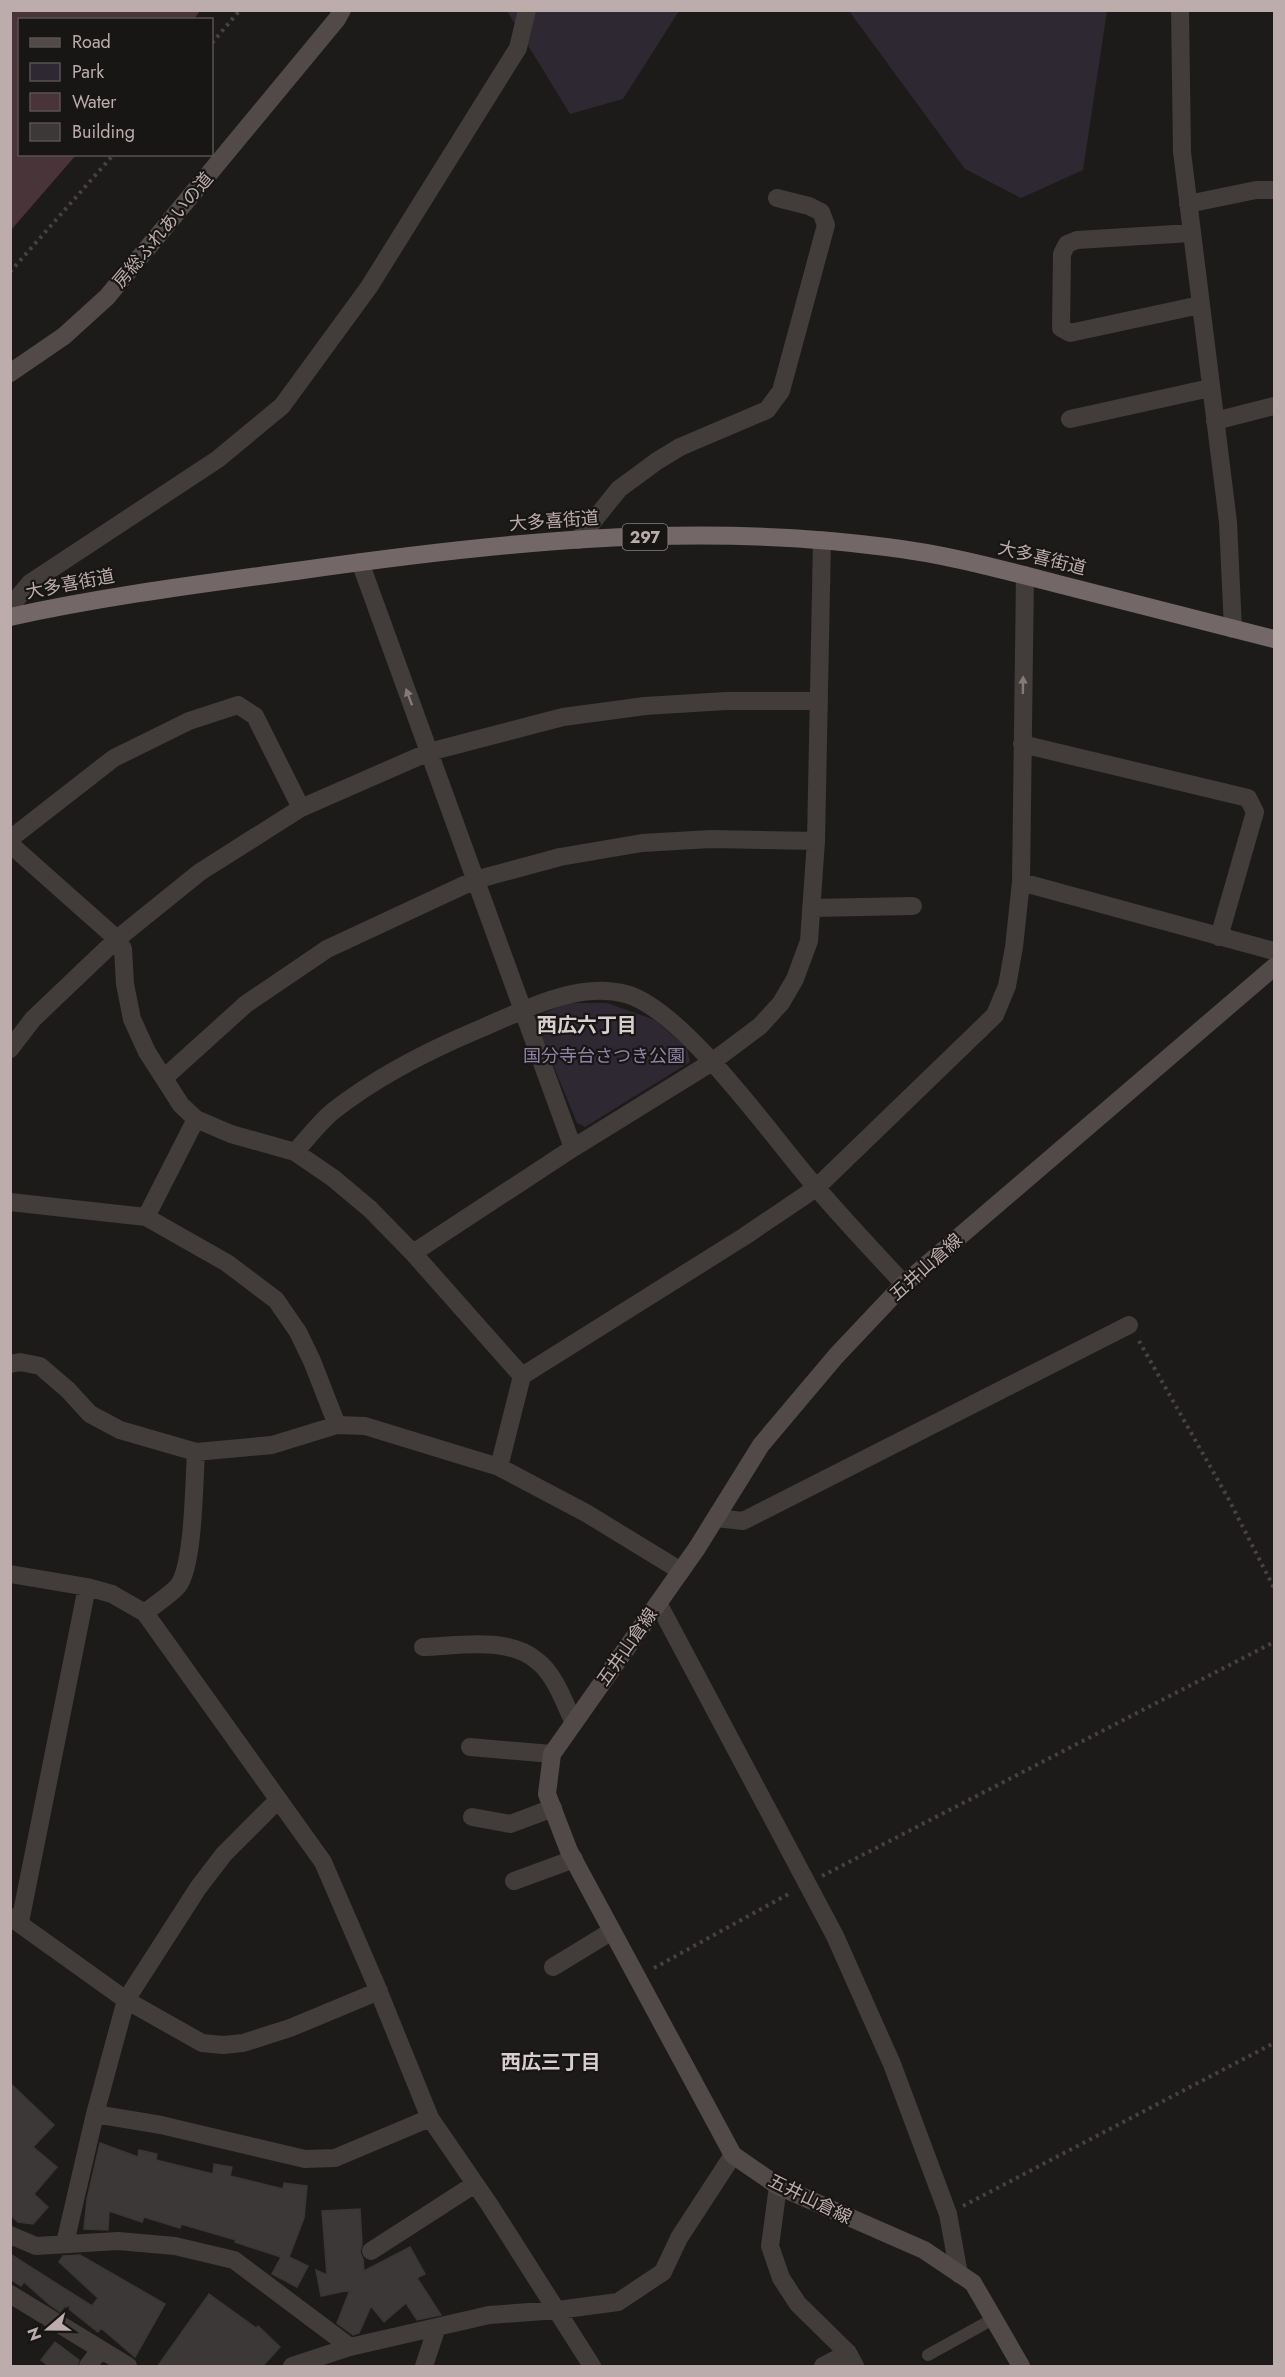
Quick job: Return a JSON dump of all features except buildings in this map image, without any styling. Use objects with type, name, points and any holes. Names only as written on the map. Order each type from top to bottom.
[{"type":"highway","name":"大多喜街道","points":[[10,615],[104,598],[432,552],[578,540],[758,535],[915,551],[1025,575],[1275,639]]},
{"type":"main road","name":"房総ふれあいの道","points":[[10,373],[64,336],[107,297],[330,28],[342,10]]},
{"type":"main road","name":"五井山倉線","points":[[1021,2367],[973,2283],[924,2250],[778,2186],[733,2155],[574,1859],[547,1794],[552,1754],[681,1571],[760,1445],[836,1356],[904,1284],[1275,967]]},
{"type":"street","points":[[10,615],[14,602],[30,584],[218,459],[282,406],[369,287],[518,48],[527,10]]},
{"type":"street","points":[[1180,10],[1182,152],[1228,522],[1233,628]]},
{"type":"street","points":[[1188,204],[1256,190],[1275,190]]},
{"type":"street","points":[[578,540],[619,489],[657,461],[680,447],[767,410],[781,391],[825,225],[821,212],[809,206],[777,198]]},
{"type":"street","points":[[1191,233],[1077,240],[1067,244],[1062,254],[1061,327],[1070,333],[1200,305]]},
{"type":"street","points":[[1070,419],[1210,388]]},
{"type":"street","points":[[1215,421],[1275,406]]},
{"type":"street","points":[[413,1253],[573,1148],[712,1062],[759,1026],[781,1004],[795,979],[809,941],[816,841],[822,540]]},
{"type":"street","points":[[360,562],[573,1148]]},
{"type":"street","points":[[499,1467],[522,1376],[745,1236],[816,1188],[995,1015],[1007,986],[1021,882],[1025,575]]},
{"type":"street","points":[[10,1049],[33,1019],[117,939],[200,872],[301,808],[429,752],[563,717],[645,706],[726,701],[819,701]]},
{"type":"street","points":[[10,839],[114,758],[189,721],[238,705],[255,716],[301,808]]},
{"type":"street","points":[[1022,744],[1248,798],[1255,812],[1219,937]]},
{"type":"street","points":[[164,1078],[246,1004],[327,949],[475,880],[560,857],[642,843],[711,839],[816,841]]},
{"type":"street","points":[[10,844],[117,939],[123,949],[125,984],[132,1019],[147,1052],[181,1105],[196,1119],[231,1134],[295,1152],[333,1178],[370,1209],[413,1253],[522,1376]]},
{"type":"street","points":[[1021,882],[1275,951]]},
{"type":"street","points":[[811,908],[913,906]]},
{"type":"street","points":[[295,1152],[331,1113],[393,1071],[457,1038],[523,1010],[571,994],[597,991],[625,994],[643,1001],[666,1015],[712,1062],[816,1188],[904,1284]]},
{"type":"street","points":[[146,1217],[196,1119]]},
{"type":"street","points":[[10,1202],[146,1217],[227,1263],[276,1300],[298,1332],[337,1425]]},
{"type":"street","points":[[716,1518],[743,1521],[1129,1325]]},
{"type":"street","points":[[10,1364],[20,1362],[40,1366],[68,1390],[90,1414],[120,1430],[196,1452],[272,1444],[337,1425],[365,1426],[499,1467],[586,1513],[681,1571]]},
{"type":"street","points":[[145,1613],[179,1585],[192,1534],[196,1452]]},
{"type":"street","points":[[10,1574],[87,1587],[112,1594],[145,1613],[277,1801],[323,1862],[379,1991],[430,2118],[558,2310],[592,2367]]},
{"type":"street","points":[[87,1587],[15,1919],[126,2000],[202,2043],[223,2045],[243,2043],[290,2028],[379,1991]]},
{"type":"street","points":[[658,1603],[835,1936],[892,2064],[948,2214],[959,2274]]},
{"type":"street","points":[[423,1647],[506,1646],[536,1659],[556,1685],[574,1723]]},
{"type":"street","points":[[470,1747],[552,1754]]},
{"type":"street","points":[[65,2243],[95,2114],[126,2000],[198,1888],[224,1854],[277,1801]]},
{"type":"street","points":[[472,1817],[510,1824],[553,1808]]},
{"type":"street","points":[[514,1881],[574,1859]]},
{"type":"street","points":[[553,1967],[612,1931]]},
{"type":"street","points":[[95,2114],[161,2125],[305,2159],[335,2158],[430,2118]]},
{"type":"street","points":[[292,2367],[350,2347],[489,2315],[558,2310],[618,2302],[663,2272],[679,2238],[733,2155]]},
{"type":"street","points":[[371,2251],[475,2184]]},
{"type":"street","points":[[778,2186],[770,2246],[781,2278],[798,2304],[851,2360],[823,2367]]},
{"type":"street","points":[[10,2235],[36,2246],[118,2241],[175,2246],[234,2260],[350,2347]]},
{"type":"street","points":[[10,2294],[128,2367]]},
{"type":"street","points":[[424,2367],[437,2327]]},
{"type":"street","points":[[88,2367],[100,2350]]},
{"type":"lane","points":[[928,2355],[993,2319]]},
{"type":"path","points":[[213,42],[240,10]]},
{"type":"path","points":[[10,272],[112,156]]},
{"type":"path","points":[[1129,1325],[1228,1498],[1275,1588]]},
{"type":"path","points":[[637,1977],[807,1884],[1275,1642]]},
{"type":"path","points":[[948,2214],[1275,2043]]},
{"type":"green space","points":[[507,11],[679,11],[623,99],[570,114]]},
{"type":"green space","points":[[849,11],[1107,11],[1083,170],[1021,198],[965,169]]},
{"type":"green space","name":"国分寺台さつき公園","points":[[566,1003],[607,1003],[655,1020],[687,1048],[690,1062],[585,1127],[577,1123],[538,1028],[542,1014]]},
{"type":"water","points":[[11,10],[200,11],[195,18],[18,18],[18,156],[75,156],[11,230]]},
{"type":"district","name":"西広六丁目","points":[[587,1025]]},
{"type":"district","name":"西広三丁目","points":[[551,2062]]}]
